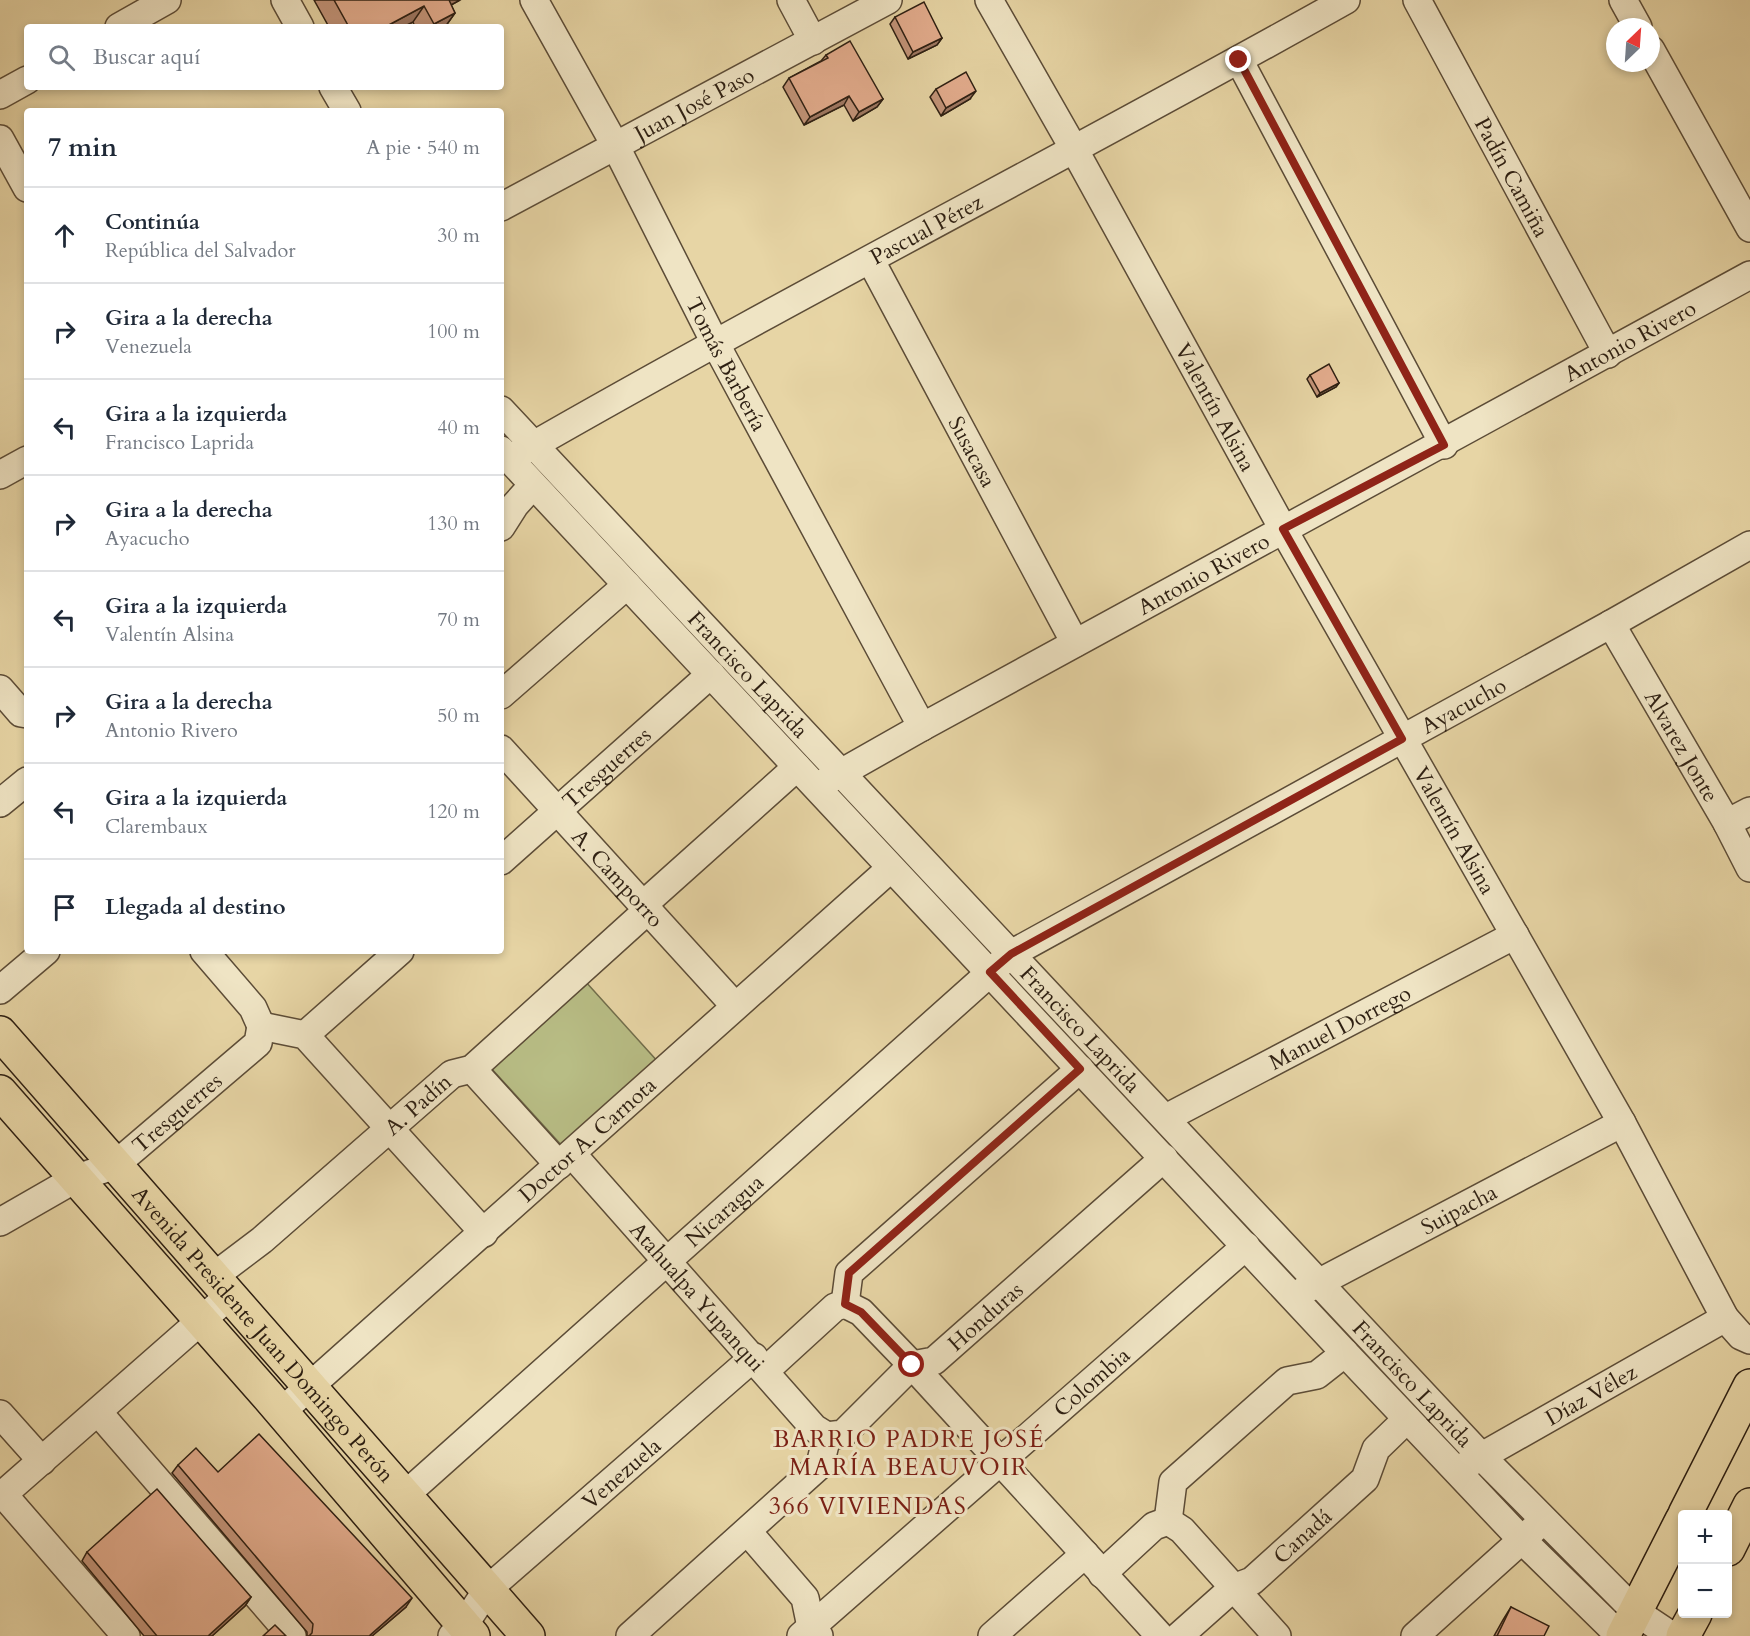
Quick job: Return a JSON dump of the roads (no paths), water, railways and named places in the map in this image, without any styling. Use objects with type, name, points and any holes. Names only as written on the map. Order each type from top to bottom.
[{"type":"main road","name":"Avenida Presidente Juan Domingo Perón","points":[[0,1033],[528,1636]]},
{"type":"main road","name":"Avenida Presidente Juan Domingo Perón","points":[[0,1092],[203,1321],[463,1632]]},
{"type":"main road","points":[[1688,1510],[1750,1386]]},
{"type":"main road","points":[[1732,1541],[1750,1505]]},
{"type":"main road","points":[[1626,1628],[1678,1529]]},
{"type":"main road","points":[[1683,1636],[1693,1618]]},
{"type":"street","points":[[124,24],[166,0]]},
{"type":"street","points":[[285,0],[298,24]]},
{"type":"street","name":"Tomás Barbería","points":[[534,0],[615,145],[714,341],[922,727]]},
{"type":"street","points":[[791,0],[813,41]]},
{"type":"street","name":"Juan José Paso","points":[[504,205],[888,0]]},
{"type":"street","name":"Valentín Alsina","points":[[989,0],[1074,149],[1283,529],[1622,1123],[1725,1318],[1741,1336],[1750,1340]]},
{"type":"street","name":"Pascual Pérez","points":[[505,455],[533,445],[714,341],[871,261],[1346,0]]},
{"type":"street","name":"Padín Camiña","points":[[1417,0],[1608,354]]},
{"type":"street","points":[[1623,0],[1633,18]]},
{"type":"street","points":[[1239,60],[1444,445]]},
{"type":"street","points":[[1660,66],[1750,228]]},
{"type":"street","points":[[0,95],[24,82]]},
{"type":"street","points":[[335,90],[344,108]]},
{"type":"street","points":[[0,140],[24,183]]},
{"type":"street","name":"Susacasa","points":[[871,261],[1075,643]]},
{"type":"street","name":"Antonio Rivero","points":[[816,788],[922,727],[1283,529],[1444,445],[1750,275]]},
{"type":"street","name":"Francisco Laprida","points":[[504,413],[840,774],[1166,1118],[1305,1290],[1345,1353],[1521,1539],[1626,1628],[1672,1636]]},
{"type":"street","name":"Francisco Laprida","points":[[505,455],[1246,1246],[1305,1290],[1481,1456],[1545,1520],[1626,1628]]},
{"type":"street","points":[[0,475],[24,462]]},
{"type":"street","points":[[504,522],[514,505],[533,485]]},
{"type":"street","name":"Ayacucho","points":[[990,972],[1011,954],[1611,624],[1750,545]]},
{"type":"street","points":[[504,692],[627,585]]},
{"type":"street","name":"Alvarez Jonte","points":[[1611,624],[1739,817],[1750,868]]},
{"type":"street","name":"Tresguerres","points":[[504,858],[711,674]]},
{"type":"street","points":[[0,689],[24,713]]},
{"type":"street","name":"A. Camporro","points":[[504,752],[647,906],[735,1005]]},
{"type":"street","name":"A. Padín","points":[[1,1495],[203,1321],[221,1286],[262,1240],[453,1074],[472,1069],[797,767]]},
{"type":"street","points":[[0,803],[24,783]]},
{"type":"street","name":"Doctor A. Carnota","points":[[281,1412],[891,868]]},
{"type":"street","name":"Manuel Dorrego","points":[[1166,1118],[1515,935]]},
{"type":"street","points":[[0,990],[42,954]]},
{"type":"street","points":[[207,954],[253,1008],[261,1026],[305,1035],[484,1233]]},
{"type":"street","points":[[305,1035],[397,954]]},
{"type":"street","name":"Nicaragua","points":[[405,1496],[990,972]]},
{"type":"street","name":"Tresguerres","points":[[75,1179],[116,1165],[258,1043],[261,1026]]},
{"type":"street","name":"Atahualpa Yupanqui","points":[[472,1069],[667,1261],[814,1428],[827,1436]]},
{"type":"street","points":[[1080,1069],[849,1273],[845,1304],[861,1312],[912,1365],[1160,1636]]},
{"type":"street","name":"Suipacha","points":[[1305,1290],[1622,1123]]},
{"type":"street","name":"Honduras","points":[[827,1436],[843,1434],[912,1365],[934,1360],[1164,1158]]},
{"type":"street","points":[[0,1222],[75,1179]]},
{"type":"street","name":"Colombia","points":[[810,1633],[1000,1460],[1246,1246]]},
{"type":"street","name":"Venezuela","points":[[463,1632],[488,1590],[759,1364],[835,1307],[845,1304]]},
{"type":"street","name":"Díaz Vélez","points":[[1457,1470],[1725,1318]]},
{"type":"street","points":[[1168,1521],[1173,1482],[1287,1381],[1317,1375],[1345,1353]]},
{"type":"street","points":[[98,1412],[292,1636]]},
{"type":"street","points":[[0,1414],[42,1461]]},
{"type":"street","name":"Canadá","points":[[1179,1636],[1233,1588],[1252,1581],[1365,1479],[1376,1449],[1407,1419]]},
{"type":"street","points":[[630,1636],[820,1465],[827,1436]]},
{"type":"street","points":[[1,1495],[126,1636]]},
{"type":"street","points":[[1415,1636],[1521,1539],[1545,1520]]},
{"type":"street","points":[[992,1636],[1094,1564],[1154,1526],[1168,1521]]},
{"type":"street","points":[[1168,1521],[1182,1530],[1277,1636]]},
{"type":"street","points":[[748,1532],[805,1598],[810,1633]]},
{"type":"district","name":"BARRIO PADRE JOSÉ MARÍA BEAUVOIR","points":[[909,1453]]},
{"type":"district","name":"366 VIVIENDAS","points":[[868,1506]]}]
